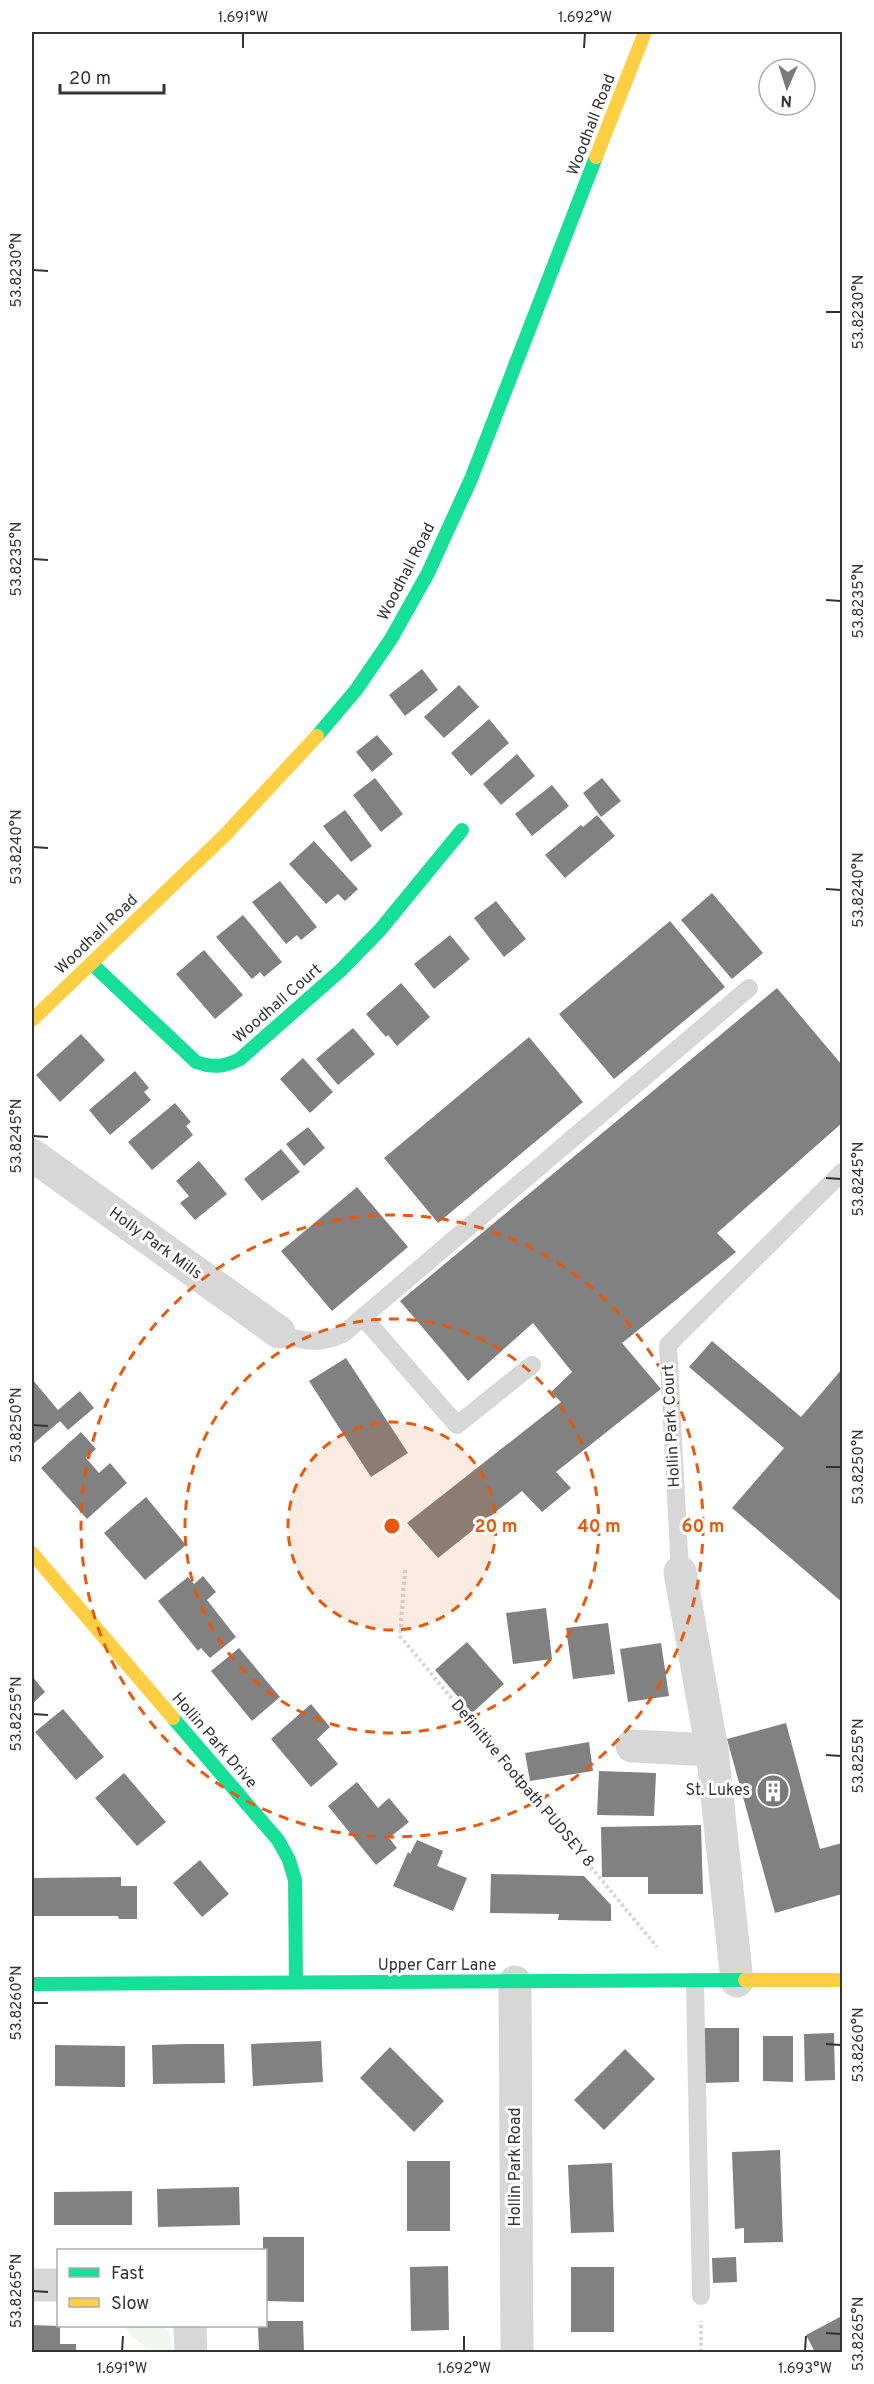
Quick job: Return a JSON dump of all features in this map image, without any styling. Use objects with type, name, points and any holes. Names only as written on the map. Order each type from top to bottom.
[{"type":"street","name":"Woodhall Road","points":[[32,1020],[225,835],[308,748],[356,690],[391,639],[428,573],[471,479],[645,32]]},
{"type":"street","name":"Woodhall Court","points":[[92,964],[196,1062],[211,1067],[225,1067],[240,1059],[340,970],[380,930],[462,830]]},
{"type":"street","name":"Holly Park Mills","points":[[32,1155],[279,1332]]},
{"type":"street","name":"Hollin Park Drive","points":[[32,1553],[278,1840],[289,1860],[295,1880],[296,1982]]},
{"type":"street","name":"Hollin Park Court","points":[[680,1572],[712,1750],[737,1981]]},
{"type":"street","points":[[632,1746],[712,1750]]},
{"type":"street","name":"Upper Carr Lane","points":[[32,1984],[843,1980]]},
{"type":"street","name":"Hollin Park Road","points":[[515,1982],[517,2352]]},
{"type":"street","points":[[32,2285],[57,2285]]},
{"type":"street","points":[[190,2327],[191,2352]]},
{"type":"lane","points":[[279,1332],[294,1339],[313,1343],[328,1341],[343,1334],[749,988]]},
{"type":"lane","name":"Hollin Park Court","points":[[680,1572],[668,1345],[843,1172]]},
{"type":"lane","points":[[363,1317],[458,1425],[532,1365]]},
{"type":"lane","points":[[691,1982],[701,2296]]},
{"type":"path","name":"Definitive Footpath PUDSEY 8","points":[[405,1570],[400,1636],[511,1773],[691,1982]]},
{"type":"shaded area","points":[[125,2327],[166,2327],[171,2338],[171,2352],[150,2349],[133,2337]]},
{"type":"building","points":[[422,669],[438,690],[405,716],[389,695]]},
{"type":"building","points":[[459,685],[479,707],[444,738],[424,717]]},
{"type":"building","points":[[489,719],[509,743],[471,776],[451,753]]},
{"type":"building","points":[[377,735],[393,754],[372,772],[356,752]]},
{"type":"building","points":[[517,754],[535,776],[501,805],[483,784]]},
{"type":"building","points":[[375,778],[403,814],[381,832],[353,795]]},
{"type":"building","points":[[602,778],[621,801],[601,817],[583,793]]},
{"type":"building","points":[[552,785],[569,806],[532,836],[515,814]]},
{"type":"building","points":[[345,810],[372,846],[351,862],[323,826]]},
{"type":"building","points":[[597,815],[615,836],[565,878],[545,855],[581,825],[583,827]]},
{"type":"building","points":[[314,841],[358,889],[345,901],[338,894],[326,904],[289,864]]},
{"type":"building","points":[[280,881],[317,927],[301,940],[297,935],[286,944],[252,902]]},
{"type":"building","points":[[712,893],[763,953],[732,979],[681,920]]},
{"type":"building","points":[[496,901],[526,939],[504,957],[474,918]]},
{"type":"building","points":[[243,915],[282,962],[264,977],[260,972],[252,979],[216,937]]},
{"type":"building","points":[[670,921],[725,987],[614,1079],[559,1014]]},
{"type":"building","points":[[450,935],[470,959],[434,989],[414,964]]},
{"type":"building","points":[[204,950],[243,995],[215,1019],[176,974]]},
{"type":"building","points":[[401,983],[430,1017],[397,1046],[366,1014]]},
{"type":"building","points":[[777,988],[842,1065],[842,1123],[717,1233],[736,1252],[622,1343],[661,1389],[556,1472],[571,1488],[542,1512],[522,1491],[438,1558],[407,1523],[561,1402],[551,1392],[572,1372],[533,1323],[468,1381],[400,1301]]},
{"type":"building","points":[[353,1028],[375,1054],[338,1085],[316,1059]]},
{"type":"building","points":[[81,1034],[105,1060],[60,1102],[36,1075]]},
{"type":"building","points":[[529,1037],[583,1102],[438,1223],[384,1158]]},
{"type":"building","points":[[303,1058],[333,1092],[310,1113],[280,1079]]},
{"type":"building","points":[[135,1071],[149,1088],[144,1092],[151,1100],[110,1135],[89,1110]]},
{"type":"building","points":[[175,1103],[191,1122],[186,1126],[193,1135],[152,1170],[128,1142]]},
{"type":"building","points":[[308,1127],[325,1148],[304,1166],[286,1144]]},
{"type":"building","points":[[281,1149],[300,1172],[262,1201],[244,1179]]},
{"type":"building","points":[[199,1161],[227,1194],[195,1220],[180,1203],[189,1196],[176,1181]]},
{"type":"building","points":[[357,1187],[408,1247],[332,1311],[281,1251]]},
{"type":"building","points":[[712,1341],[801,1417],[842,1369],[842,1602],[732,1508],[784,1448],[689,1367]]},
{"type":"building","points":[[346,1358],[408,1453],[371,1477],[309,1381]]},
{"type":"building","points":[[32,1379],[58,1410],[80,1391],[94,1408],[68,1430],[60,1421],[32,1445]]},
{"type":"building","points":[[81,1432],[96,1449],[86,1458],[99,1473],[110,1463],[127,1483],[87,1519],[41,1468]]},
{"type":"building","points":[[146,1497],[186,1545],[145,1580],[104,1533]]},
{"type":"building","points":[[203,1576],[216,1592],[207,1600],[236,1637],[210,1658],[201,1648],[198,1651],[158,1601],[188,1577],[194,1584]]},
{"type":"building","points":[[546,1608],[552,1659],[513,1664],[506,1613]]},
{"type":"building","points":[[608,1623],[615,1674],[573,1679],[566,1628]]},
{"type":"building","points":[[467,1642],[504,1684],[472,1713],[435,1670]]},
{"type":"building","points":[[661,1643],[669,1696],[628,1702],[620,1649]]},
{"type":"building","points":[[239,1648],[280,1697],[252,1721],[211,1671]]},
{"type":"building","points":[[32,1676],[45,1692],[32,1704]]},
{"type":"building","points":[[311,1704],[330,1727],[317,1739],[338,1764],[311,1787],[271,1739]]},
{"type":"building","points":[[63,1709],[104,1757],[76,1780],[35,1732]]},
{"type":"building","name":"St. Lukes","points":[[786,1723],[820,1849],[842,1843],[842,1894],[775,1913],[727,1739]]},
{"type":"building","points":[[589,1742],[593,1771],[530,1781],[525,1753]]},
{"type":"building","points":[[599,1771],[656,1773],[654,1816],[597,1815]]},
{"type":"building","points":[[124,1773],[166,1822],[137,1846],[95,1798]]},
{"type":"building","points":[[357,1782],[378,1808],[389,1798],[409,1822],[389,1838],[397,1848],[376,1865],[328,1806]]},
{"type":"building","points":[[701,1825],[703,1894],[648,1894],[648,1877],[602,1877],[601,1827]]},
{"type":"building","points":[[417,1840],[443,1851],[437,1866],[467,1878],[453,1911],[393,1886],[408,1852],[410,1854]]},
{"type":"building","points":[[200,1860],[229,1894],[202,1917],[173,1883]]},
{"type":"building","points":[[491,1874],[584,1876],[611,1905],[611,1921],[558,1920],[559,1914],[490,1913]]},
{"type":"building","points":[[121,1877],[121,1886],[137,1886],[137,1919],[119,1919],[118,1916],[33,1916],[33,1878]]},
{"type":"building","points":[[701,2028],[739,2028],[739,2082],[702,2083]]},
{"type":"building","points":[[834,2033],[835,2080],[805,2081],[804,2034]]},
{"type":"building","points":[[763,2036],[793,2036],[793,2082],[763,2081]]},
{"type":"building","points":[[321,2041],[323,2082],[253,2086],[251,2044]]},
{"type":"building","points":[[224,2044],[225,2083],[153,2084],[152,2045]]},
{"type":"building","points":[[55,2045],[125,2046],[125,2087],[55,2086]]},
{"type":"building","points":[[390,2047],[444,2101],[414,2132],[360,2078]]},
{"type":"building","points":[[625,2049],[655,2079],[604,2130],[574,2100]]},
{"type":"building","points":[[780,2150],[783,2242],[744,2243],[744,2228],[735,2229],[732,2152]]},
{"type":"building","points":[[407,2161],[450,2161],[450,2231],[407,2231]]},
{"type":"building","points":[[612,2163],[614,2232],[571,2233],[568,2165]]},
{"type":"building","points":[[239,2187],[240,2225],[158,2227],[157,2189]]},
{"type":"building","points":[[132,2191],[132,2225],[54,2225],[54,2192]]},
{"type":"building","points":[[263,2237],[304,2237],[304,2302],[267,2301],[267,2249],[263,2249]]},
{"type":"building","points":[[736,2257],[737,2282],[713,2283],[712,2258]]},
{"type":"building","points":[[448,2266],[449,2330],[411,2331],[410,2267]]},
{"type":"building","points":[[571,2267],[614,2267],[614,2332],[571,2332]]},
{"type":"building","points":[[842,2316],[842,2352],[815,2352],[806,2335]]},
{"type":"building","points":[[267,2321],[303,2321],[304,2352],[259,2352],[258,2327],[267,2327]]},
{"type":"building","points":[[32,2325],[60,2327],[60,2344],[76,2344],[76,2352],[32,2352]]},
{"type":"traffic: fast","points":[[317,736],[356,690],[391,639],[428,573],[471,479],[596,157]]},
{"type":"traffic: fast","points":[[92,964],[196,1062],[213,1066],[229,1064],[240,1059],[341,970],[380,930],[462,830]]},
{"type":"traffic: fast","points":[[173,1718],[278,1840],[289,1860],[295,1880],[296,1982]]},
{"type":"traffic: fast","points":[[32,1984],[745,1980]]},
{"type":"traffic: slow","points":[[596,157],[645,32]]},
{"type":"traffic: slow","points":[[32,1020],[225,835],[317,736]]},
{"type":"traffic: slow","points":[[32,1553],[173,1718]]},
{"type":"traffic: slow","points":[[745,1980],[842,1980]]},
{"type":"place","name":"St. Lukes","points":[[773,1791]]}]
